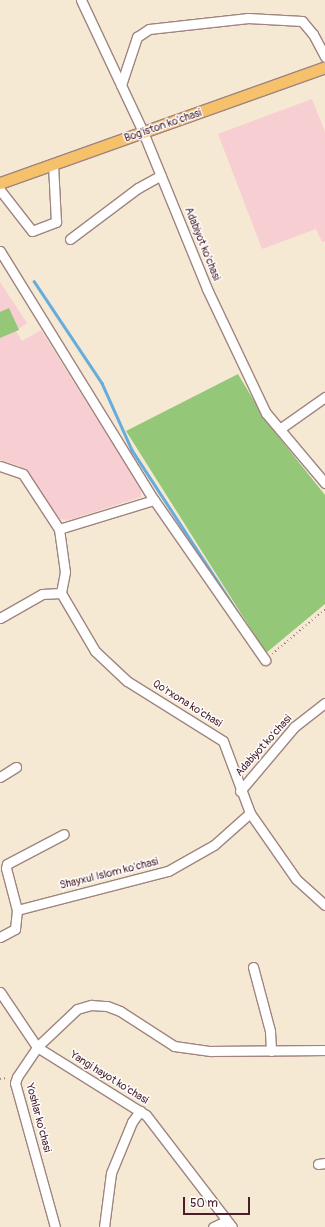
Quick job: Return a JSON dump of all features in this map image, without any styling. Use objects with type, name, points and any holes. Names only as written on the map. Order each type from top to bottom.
[{"type":"main road","name":"Bog'iston ko'chasi","points":[[0,183],[325,68]]},
{"type":"street","name":"Adabiyot ko'chasi","points":[[81,0],[143,132],[210,296],[266,413],[281,428],[325,483]]},
{"type":"street","points":[[121,85],[137,37],[149,29],[248,18],[302,21],[313,34],[325,57]]},
{"type":"street","points":[[0,190],[32,231],[56,222],[53,165]]},
{"type":"street","points":[[70,239],[138,188],[161,175]]},
{"type":"street","points":[[0,251],[154,500],[265,660]]},
{"type":"street","points":[[281,428],[325,397]]},
{"type":"street","points":[[0,466],[24,474],[59,529],[65,572],[61,593],[42,594],[0,618]]},
{"type":"street","points":[[59,529],[154,500]]},
{"type":"street","name":"Qo'rxona ko'chasi","points":[[61,593],[95,651],[127,681],[223,741],[240,791],[250,813],[296,880],[325,905]]},
{"type":"street","name":"Adabiyot ko'chasi","points":[[240,791],[294,727],[325,703]]},
{"type":"street","points":[[0,777],[16,768]]},
{"type":"street","name":"Shayxul Islom ko'chasi","points":[[17,910],[168,871],[214,845],[250,813]]},
{"type":"street","points":[[0,937],[15,929],[17,910],[6,868],[7,864],[64,834]]},
{"type":"street","points":[[253,967],[270,1031],[271,1051]]},
{"type":"street","name":"Yangi hayot ko'chasi","points":[[0,992],[38,1047],[146,1115],[229,1224]]},
{"type":"street","name":"Yoshlar ko'chasi","points":[[55,1227],[15,1083],[17,1076],[38,1047],[78,1009],[91,1005],[107,1006],[120,1011],[174,1046],[211,1051],[325,1050]]},
{"type":"street","points":[[104,1227],[111,1173],[132,1122],[140,1111]]},
{"type":"street","points":[[213,1227],[229,1224]]},
{"type":"path","points":[[265,660],[325,609]]},
{"type":"shaded area","points":[[312,99],[325,132],[325,241],[322,242],[316,229],[262,249],[218,134]]},
{"type":"shaded area","points":[[0,282],[27,323],[16,331],[22,341],[41,330],[141,489],[141,497],[69,520],[59,519],[20,466],[0,460]]},
{"type":"green space","points":[[9,308],[19,330],[0,338],[0,312]]},
{"type":"green space","points":[[238,374],[266,421],[325,495],[325,604],[266,653],[126,431]]},
{"type":"waterway","points":[[34,281],[102,383],[132,450],[243,620]]}]
